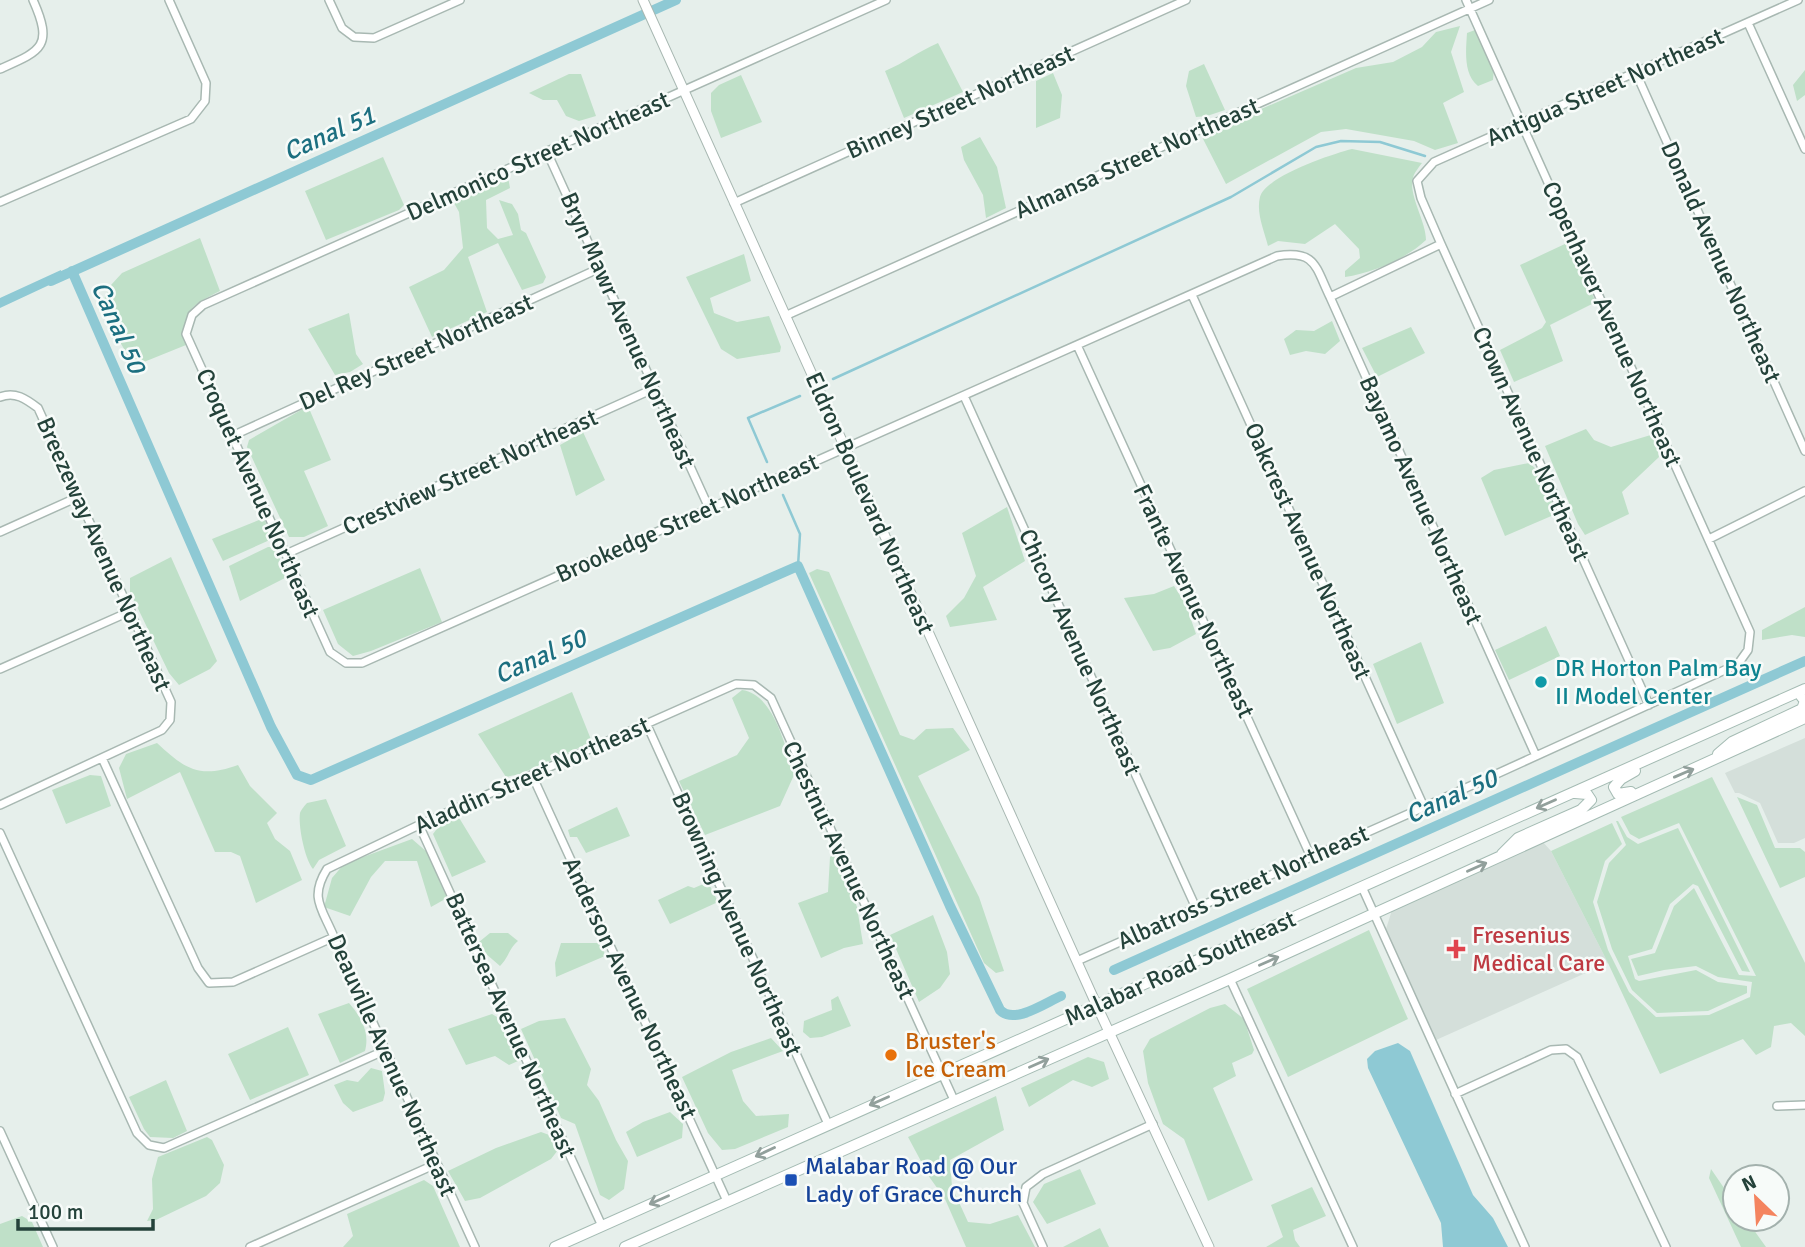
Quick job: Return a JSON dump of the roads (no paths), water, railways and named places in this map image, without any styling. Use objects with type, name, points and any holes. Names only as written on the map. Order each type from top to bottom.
[{"type":"main road","name":"Malabar Road Southeast","points":[[555,1247],[1702,734],[1788,696],[1804,693]]},
{"type":"main road","points":[[1712,760],[1732,742],[1802,709],[1804,693]]},
{"type":"main road","name":"Malabar Road Southeast","points":[[625,1247],[1230,979],[1805,718]]},
{"type":"main road","points":[[1643,791],[1618,794],[1614,787],[1629,774],[1686,749],[1702,734]]},
{"type":"main road","points":[[1500,857],[1518,838],[1581,810],[1591,800],[1587,794],[1572,793]]},
{"type":"street","points":[[0,69],[35,54],[43,36],[40,16],[33,0]]},
{"type":"street","points":[[0,202],[191,119],[205,102],[206,83],[169,0]]},
{"type":"street","points":[[329,0],[342,29],[354,37],[374,38],[460,0]]},
{"type":"street","name":"Eldron Boulevard Northeast","points":[[643,0],[1097,1006],[1209,1247]]},
{"type":"street","name":"Delmonico Street Northeast","points":[[192,315],[203,305],[886,0]]},
{"type":"street","name":"Binney Street Northeast","points":[[734,203],[1186,0]]},
{"type":"street","name":"Copenhaver Avenue Northeast","points":[[1466,0],[1750,632],[1748,650]]},
{"type":"street","name":"Almansa Street Northeast","points":[[785,316],[1489,0]]},
{"type":"street","name":"Antigua Street Northeast","points":[[1418,181],[1434,162],[1798,0]]},
{"type":"street","points":[[1748,23],[1805,149]]},
{"type":"street","name":"Donald Avenue Northeast","points":[[1636,74],[1805,451]]},
{"type":"street","name":"Bryn Mawr Avenue Northeast","points":[[547,152],[709,508]]},
{"type":"street","name":"Crown Avenue Northeast","points":[[1418,181],[1421,198],[1441,244],[1649,705]]},
{"type":"street","points":[[1330,297],[1441,244]]},
{"type":"street","name":"Bayamo Avenue Northeast","points":[[1297,253],[1312,260],[1330,297],[1536,756]]},
{"type":"street","name":"Brookedge Street Northeast","points":[[346,663],[362,663],[1277,256],[1297,253]]},
{"type":"street","name":"Del Rey Street Northeast","points":[[232,436],[600,268]]},
{"type":"street","name":"Oakcrest Avenue Northeast","points":[[1192,295],[1424,807]]},
{"type":"street","name":"Croquet Avenue Northeast","points":[[192,315],[186,334],[330,652],[346,663]]},
{"type":"street","name":"Frante Avenue Northeast","points":[[1077,345],[1311,857]]},
{"type":"street","name":"Crestview Street Northeast","points":[[286,554],[653,389]]},
{"type":"street","name":"Breezeway Avenue Northeast","points":[[0,397],[22,396],[38,408],[171,702],[170,720],[162,730],[102,758]]},
{"type":"street","name":"Chicory Avenue Northeast","points":[[964,396],[1196,908]]},
{"type":"street","points":[[1709,539],[1805,491]]},
{"type":"street","points":[[0,533],[78,497]]},
{"type":"street","points":[[0,669],[131,611]]},
{"type":"street","name":"Albatross Street Northeast","points":[[1077,961],[1738,664],[1748,650]]},
{"type":"street","name":"Aladdin Street Northeast","points":[[319,882],[327,869],[419,825],[736,684],[754,685]]},
{"type":"street","name":"Chestnut Avenue Northeast","points":[[754,685],[771,698],[954,1100]]},
{"type":"street","name":"Browning Avenue Northeast","points":[[647,725],[828,1124]]},
{"type":"street","points":[[0,805],[102,758],[198,968],[209,983],[233,982],[334,937]]},
{"type":"street","name":"Anderson Avenue Northeast","points":[[532,775],[727,1201]]},
{"type":"street","name":"Battersea Avenue Northeast","points":[[419,825],[602,1226]]},
{"type":"street","points":[[0,832],[137,1133],[149,1145],[164,1148],[386,1050]]},
{"type":"street","name":"Deauville Avenue Northeast","points":[[319,882],[317,895],[334,937],[475,1247]]},
{"type":"street","points":[[1362,887],[1525,1247]]},
{"type":"street","points":[[1230,979],[1353,1247]]},
{"type":"street","points":[[1455,1094],[1551,1051],[1566,1049],[1577,1057],[1666,1247]]},
{"type":"street","points":[[1777,1106],[1805,1105]]},
{"type":"street","points":[[1043,1247],[1023,1203],[1026,1187],[1043,1174],[1153,1124]]},
{"type":"street","points":[[0,1132],[52,1247]]},
{"type":"street","points":[[250,1247],[436,1164]]},
{"type":"water","points":[[61,270],[60,280],[0,308],[0,298]]},
{"type":"water","points":[[1398,1043],[1410,1051],[1473,1195],[1493,1218],[1508,1247],[1443,1247],[1441,1223],[1368,1068],[1367,1059],[1375,1051]]},
{"type":"waterway","name":"Canal 51","points":[[51,281],[676,0]]},
{"type":"waterway","points":[[833,379],[1231,197],[1316,147],[1341,141],[1380,142],[1425,156]]},
{"type":"waterway","name":"Canal 50","points":[[72,271],[271,727],[297,775],[311,780],[798,566],[950,906],[1000,1010],[1006,1014],[1021,1014],[1061,996]]},
{"type":"waterway","points":[[767,462],[748,418],[800,396]]},
{"type":"waterway","points":[[783,495],[800,534],[798,566]]},
{"type":"waterway","name":"Canal 50","points":[[1114,970],[1805,661]]},
{"type":"place","name":"DR Horton Palm Bay II Model Center","points":[[1541,682]]},
{"type":"place","name":"Fresenius Medical Care","points":[[1456,949]]},
{"type":"place","name":"Bruster's Ice Cream","points":[[891,1055]]},
{"type":"place","name":"Malabar Road @ Our Lady of Grace Church","points":[[791,1180]]}]
